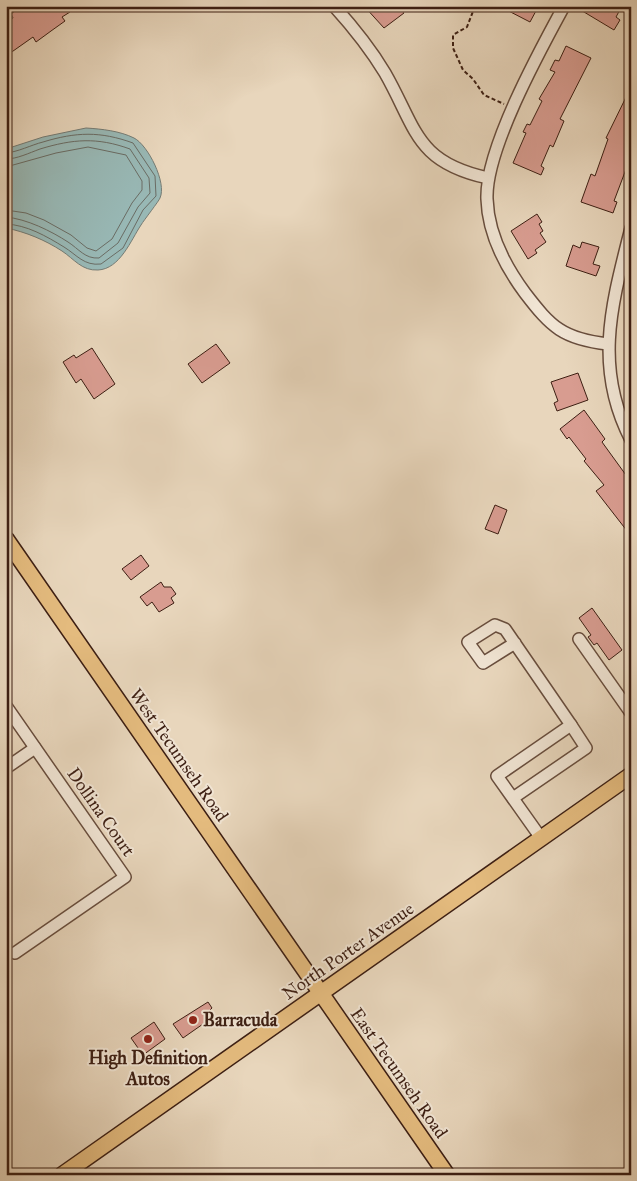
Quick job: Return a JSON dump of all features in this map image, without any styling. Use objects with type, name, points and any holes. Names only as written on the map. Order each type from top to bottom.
[{"type":"main road","name":"West Tecumseh Road","points":[[6,539],[321,994]]},
{"type":"main road","name":"North Porter Avenue","points":[[62,1175],[631,775]]},
{"type":"main road","name":"East Tecumseh Road","points":[[321,994],[447,1175]]},
{"type":"street","points":[[334,6],[364,40],[385,73],[412,129],[428,152],[449,166],[488,178]]},
{"type":"street","points":[[564,6],[538,53],[512,113],[488,178],[487,199],[493,232],[520,287],[538,311],[560,331],[582,342],[608,344]]},
{"type":"street","points":[[631,228],[617,283],[608,344],[614,397],[631,440]]},
{"type":"street","points":[[579,639],[631,713]]},
{"type":"street","points":[[513,798],[586,748],[514,643]]},
{"type":"street","name":"Dollina Court","points":[[6,706],[125,877],[15,953]]},
{"type":"street","points":[[541,838],[497,776],[571,725]]},
{"type":"street","points":[[6,768],[35,748]]},
{"type":"path","points":[[475,6],[467,27],[454,35],[453,48],[463,70],[473,79],[480,91],[504,104]]},
{"type":"water","points":[[86,128],[117,132],[134,138],[145,148],[150,156],[159,174],[161,183],[160,198],[124,253],[113,265],[98,270],[83,267],[62,251],[42,240],[6,228],[6,149],[43,137]]},
{"type":"building","points":[[22,6],[67,6],[70,12],[62,17],[65,21],[36,42],[33,37],[6,56],[6,22],[13,18],[11,14]]},
{"type":"building","points":[[364,6],[399,6],[404,13],[384,28]]},
{"type":"building","points":[[499,6],[531,6],[537,9],[530,22]]},
{"type":"building","points":[[574,6],[622,6],[616,17],[620,20],[614,30]]},
{"type":"building","points":[[566,46],[591,58],[560,119],[564,121],[553,147],[550,145],[541,166],[544,168],[541,175],[513,163],[526,133],[523,132],[527,124],[530,125],[542,101],[539,99],[555,72],[550,70],[555,60],[559,61]]},
{"type":"building","points":[[631,87],[631,156],[614,201],[617,202],[613,213],[581,202],[591,174],[595,176],[608,139],[606,138]]},
{"type":"building","points":[[537,214],[542,222],[539,224],[543,231],[540,233],[546,242],[535,250],[537,253],[528,259],[511,231]]},
{"type":"building","points":[[582,242],[599,247],[593,264],[600,266],[596,276],[566,266],[573,245],[580,248]]},
{"type":"building","points":[[216,344],[230,363],[202,383],[188,364]]},
{"type":"building","points":[[92,348],[115,384],[94,399],[81,379],[76,383],[63,362],[74,355],[76,358]]},
{"type":"building","points":[[578,373],[588,400],[557,411],[554,403],[558,401],[551,382]]},
{"type":"building","points":[[584,410],[605,439],[602,442],[631,482],[627,486],[631,491],[631,536],[596,491],[604,485],[584,461],[586,459],[569,437],[567,439],[560,429]]},
{"type":"building","points":[[495,505],[507,510],[498,534],[485,529]]},
{"type":"building","points":[[141,555],[149,566],[131,580],[122,569]]},
{"type":"building","points":[[161,582],[164,587],[171,587],[176,594],[171,598],[174,603],[159,612],[152,602],[147,606],[140,597]]},
{"type":"building","points":[[592,608],[622,650],[609,660],[597,643],[594,645],[588,637],[591,635],[579,618]]},
{"type":"building","name":"Barracuda","points":[[208,1002],[212,1008],[209,1011],[213,1017],[183,1038],[173,1024]]},
{"type":"building","name":"High Definition Autos","points":[[154,1022],[165,1039],[143,1055],[131,1038]]},
{"type":"place","name":"Barracuda","points":[[193,1020]]},
{"type":"place","name":"High Definition Autos","points":[[148,1039]]}]
